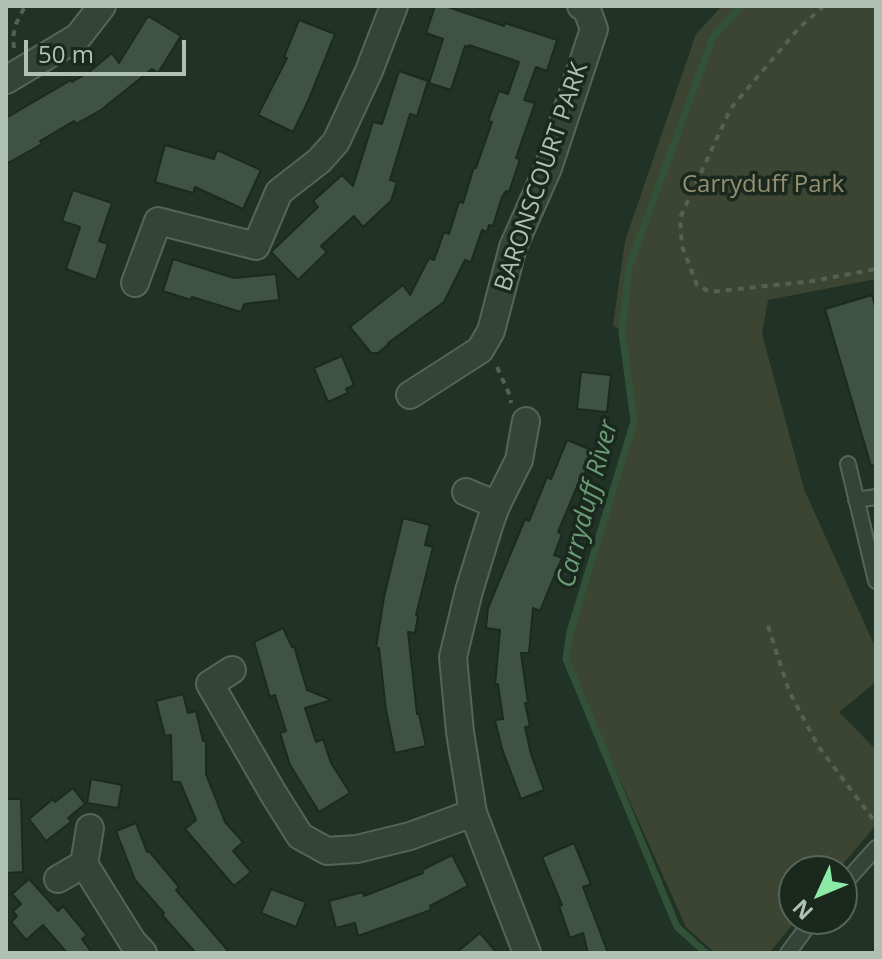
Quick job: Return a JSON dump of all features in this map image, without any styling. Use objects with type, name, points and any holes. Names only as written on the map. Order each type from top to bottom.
[{"type":"street","points":[[11,77],[78,37],[102,6]]},
{"type":"street","points":[[135,283],[158,221],[256,246],[279,192],[319,161],[336,142],[369,71],[394,6]]},
{"type":"street","name":"BARONSCOURT PARK","points":[[487,357],[513,247],[548,168],[594,29],[586,7],[581,6]]},
{"type":"street","points":[[410,395],[487,357]]},
{"type":"street","points":[[526,421],[519,460],[497,505],[469,591],[453,657],[460,732],[473,813],[527,953]]},
{"type":"street","points":[[466,492],[497,505]]},
{"type":"street","points":[[232,670],[210,684],[300,836],[327,851],[357,849],[410,836],[473,813]]},
{"type":"street","points":[[90,828],[84,864],[132,941],[143,953]]},
{"type":"street","points":[[58,879],[84,864]]},
{"type":"lane","points":[[848,464],[876,581]]},
{"type":"lane","points":[[856,500],[876,497]]},
{"type":"lane","points":[[858,868],[876,848]]},
{"type":"lane","points":[[788,953],[801,935]]},
{"type":"path","points":[[11,77],[13,37],[25,6]]},
{"type":"path","points":[[824,6],[799,28],[731,108],[680,218],[682,246],[697,285],[710,292],[813,281],[876,269]]},
{"type":"path","points":[[487,357],[510,396],[515,422],[526,421]]},
{"type":"path","points":[[768,626],[789,691],[818,746],[876,823]]},
{"type":"green space","name":"Carryduff Park","points":[[722,6],[876,6],[876,279],[768,300],[762,334],[804,489],[876,649],[876,682],[839,712],[876,750],[876,825],[851,855],[778,855],[778,935],[784,935],[769,953],[715,953],[686,927],[566,659],[570,632],[634,421],[622,332],[613,325],[625,241],[696,34]]},
{"type":"building","points":[[435,6],[445,6],[557,40],[547,71],[536,67],[524,100],[535,103],[516,158],[520,159],[509,192],[506,191],[502,197],[493,226],[489,225],[487,232],[482,230],[471,262],[465,260],[444,302],[378,353],[371,353],[350,327],[403,285],[410,295],[429,258],[434,260],[444,232],[449,234],[459,202],[463,203],[492,122],[488,121],[499,91],[508,94],[519,62],[469,45],[465,46],[451,90],[429,83],[443,39],[426,33]]},
{"type":"building","points":[[148,16],[181,36],[158,73],[152,69],[101,110],[76,124],[74,121],[6,164],[6,118],[89,72],[112,53],[119,63]]},
{"type":"building","points":[[299,20],[335,34],[293,132],[258,115],[287,58],[284,57]]},
{"type":"building","points":[[399,71],[428,81],[417,116],[410,114],[390,180],[397,182],[391,201],[363,227],[354,216],[321,246],[327,252],[298,280],[271,252],[318,207],[313,201],[342,175],[353,186],[373,122],[382,124]]},
{"type":"building","points":[[165,145],[214,159],[217,150],[261,170],[243,209],[195,187],[193,193],[155,182]]},
{"type":"building","points":[[73,190],[112,203],[99,241],[108,244],[96,280],[66,269],[80,227],[62,221]]},
{"type":"building","points":[[173,259],[234,278],[276,274],[279,300],[244,304],[241,312],[163,291]]},
{"type":"building","points":[[872,295],[876,310],[876,465],[871,466],[825,309]]},
{"type":"building","points":[[342,356],[354,385],[346,389],[348,393],[328,402],[314,368]]},
{"type":"building","points":[[581,372],[611,375],[607,412],[577,409]]},
{"type":"building","points":[[567,440],[594,451],[558,532],[562,534],[554,555],[562,558],[540,611],[533,608],[529,653],[521,653],[530,726],[525,727],[544,790],[521,799],[502,749],[495,720],[503,719],[498,684],[495,685],[500,630],[486,628],[488,608],[525,519],[529,521]]},
{"type":"building","points":[[403,518],[430,525],[425,545],[433,547],[416,615],[415,633],[408,632],[417,714],[426,746],[395,753],[386,710],[379,648],[376,648],[384,597]]},
{"type":"building","points":[[283,628],[294,646],[307,690],[332,700],[305,708],[316,742],[323,739],[331,763],[350,793],[319,812],[290,765],[280,733],[286,731],[275,695],[270,697],[254,642]]},
{"type":"building","points":[[183,694],[188,713],[196,711],[203,741],[206,741],[206,774],[225,822],[243,842],[233,851],[251,872],[234,886],[185,829],[196,820],[180,782],[172,782],[171,735],[165,736],[156,701]]},
{"type":"building","points":[[91,779],[122,785],[118,808],[87,803]]},
{"type":"building","points":[[73,788],[85,804],[68,818],[71,822],[46,841],[29,819],[53,799],[55,802]]},
{"type":"building","points":[[6,799],[21,799],[23,872],[6,873]]},
{"type":"building","points":[[136,823],[147,852],[179,887],[176,890],[230,953],[196,953],[135,880],[116,831]]},
{"type":"building","points":[[574,843],[591,884],[583,887],[608,953],[588,953],[583,933],[570,938],[559,906],[562,905],[542,857]]},
{"type":"building","points":[[452,855],[468,886],[430,906],[431,910],[358,936],[355,923],[336,928],[329,901],[363,892],[364,896],[423,873],[422,870]]},
{"type":"building","points":[[29,879],[58,911],[63,906],[87,935],[82,939],[92,953],[67,953],[43,925],[26,940],[11,922],[17,916],[13,911],[21,904],[12,894]]},
{"type":"building","points":[[271,889],[306,902],[296,927],[261,913]]},
{"type":"building","points":[[480,933],[497,953],[456,953]]},
{"type":"waterway","name":"Carryduff River","points":[[706,953],[677,927],[566,659],[570,632],[634,421],[622,332],[629,267],[713,37],[741,6]]}]
